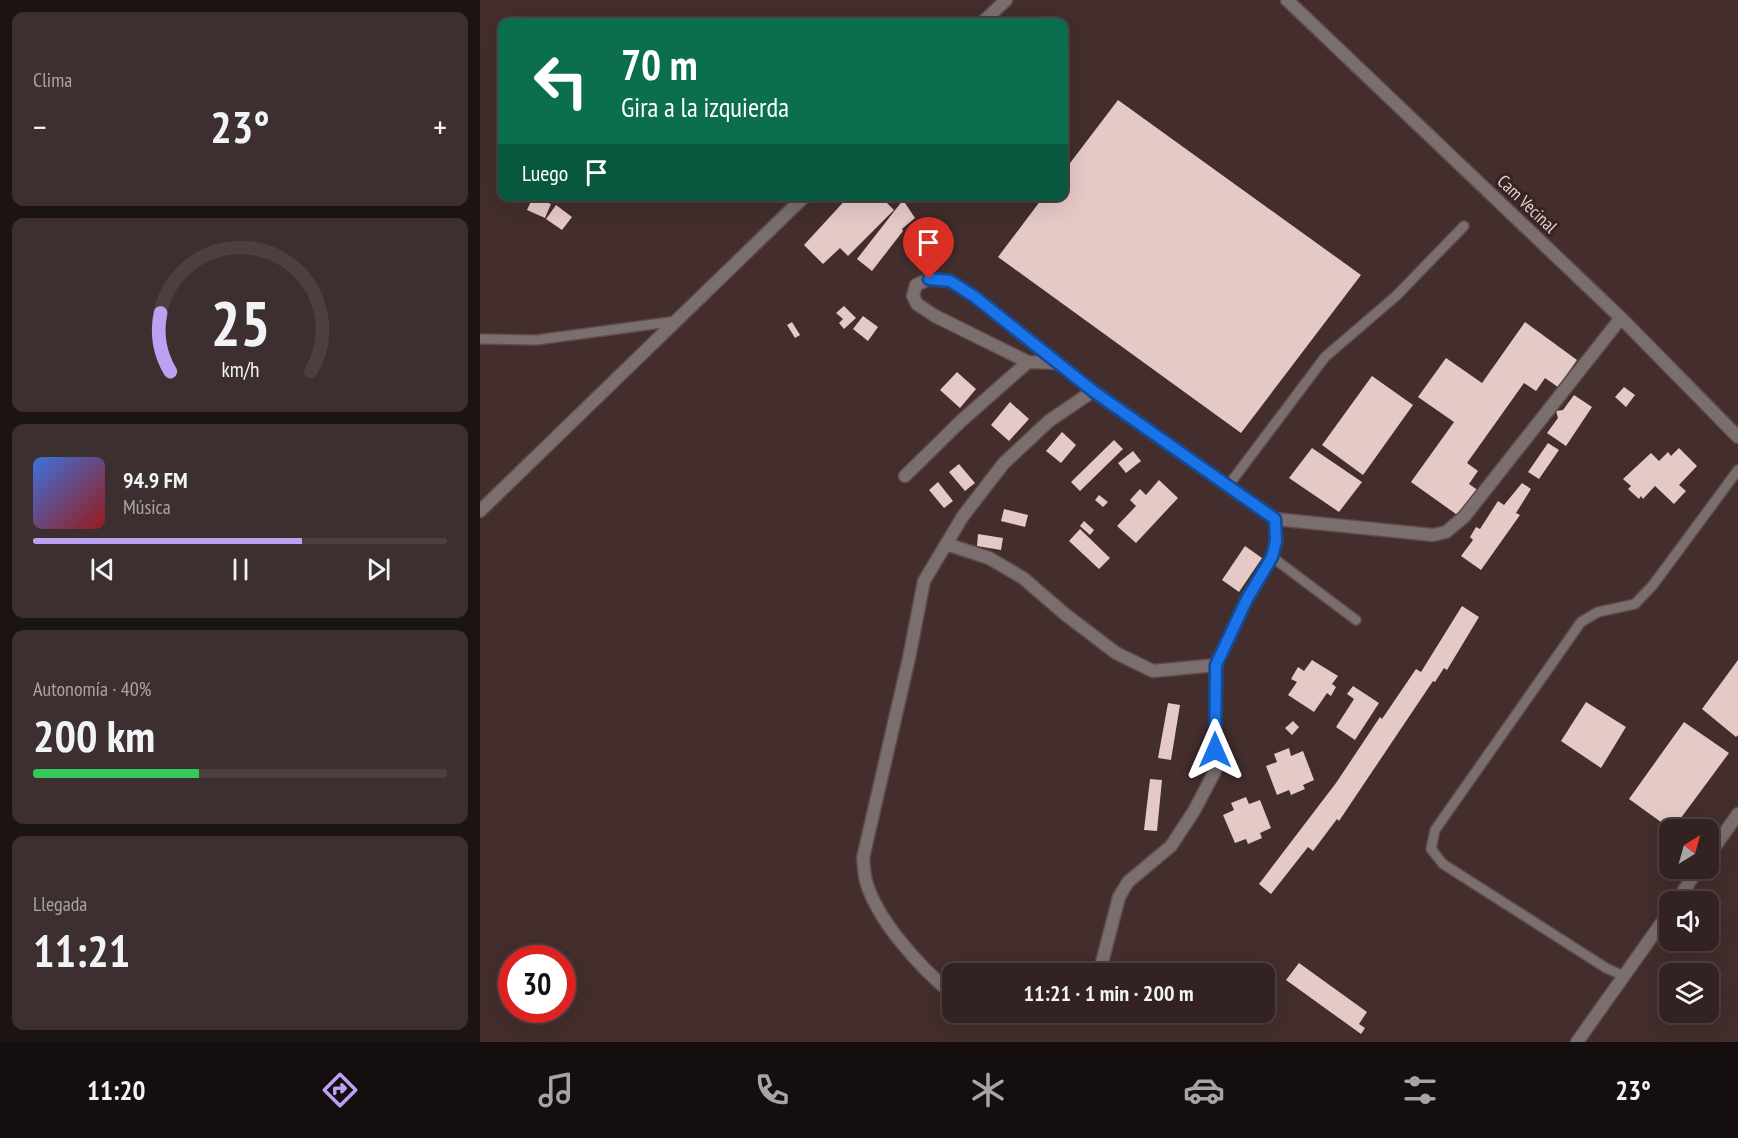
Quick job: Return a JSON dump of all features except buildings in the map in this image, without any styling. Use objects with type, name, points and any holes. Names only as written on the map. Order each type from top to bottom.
[{"type":"street","points":[[987,18],[1006,0]]},
{"type":"street","name":"Cam Vecinal","points":[[1287,0],[1621,318],[1738,437]]},
{"type":"street","points":[[480,511],[800,201]]},
{"type":"street","points":[[1058,363],[1029,362],[936,316],[917,304],[914,296],[916,285],[929,279],[950,281],[975,297],[1058,363],[1093,391],[1275,519],[1433,535],[1446,532],[1464,517],[1621,318]]},
{"type":"street","points":[[905,476],[962,421],[1029,362]]},
{"type":"street","points":[[942,984],[904,947],[866,881],[863,858],[909,657],[924,580],[963,516],[1004,463],[1049,421],[1093,391]]},
{"type":"street","points":[[1102,963],[1119,897],[1128,882],[1171,846],[1194,811],[1215,771],[1216,665],[1247,599],[1272,557],[1276,541],[1275,519]]},
{"type":"street","points":[[946,544],[989,558],[1023,578],[1057,608],[1116,653],[1154,671],[1216,665]]},
{"type":"street","points":[[1719,841],[1738,814]]},
{"type":"street","points":[[1577,1042],[1659,927]]},
{"type":"lane","points":[[1228,486],[1325,357],[1396,296],[1464,226]]},
{"type":"lane","points":[[480,339],[536,340],[677,321]]},
{"type":"lane","points":[[1624,976],[1606,968],[1443,864],[1431,849],[1435,830],[1581,622],[1598,612],[1635,604],[1653,585],[1738,470]]},
{"type":"lane","points":[[1272,557],[1356,620]]},
{"type":"route","points":[[929,279],[950,281],[975,297],[1093,391],[1275,519],[1276,541],[1272,557],[1247,599],[1216,665],[1215,750]]}]
